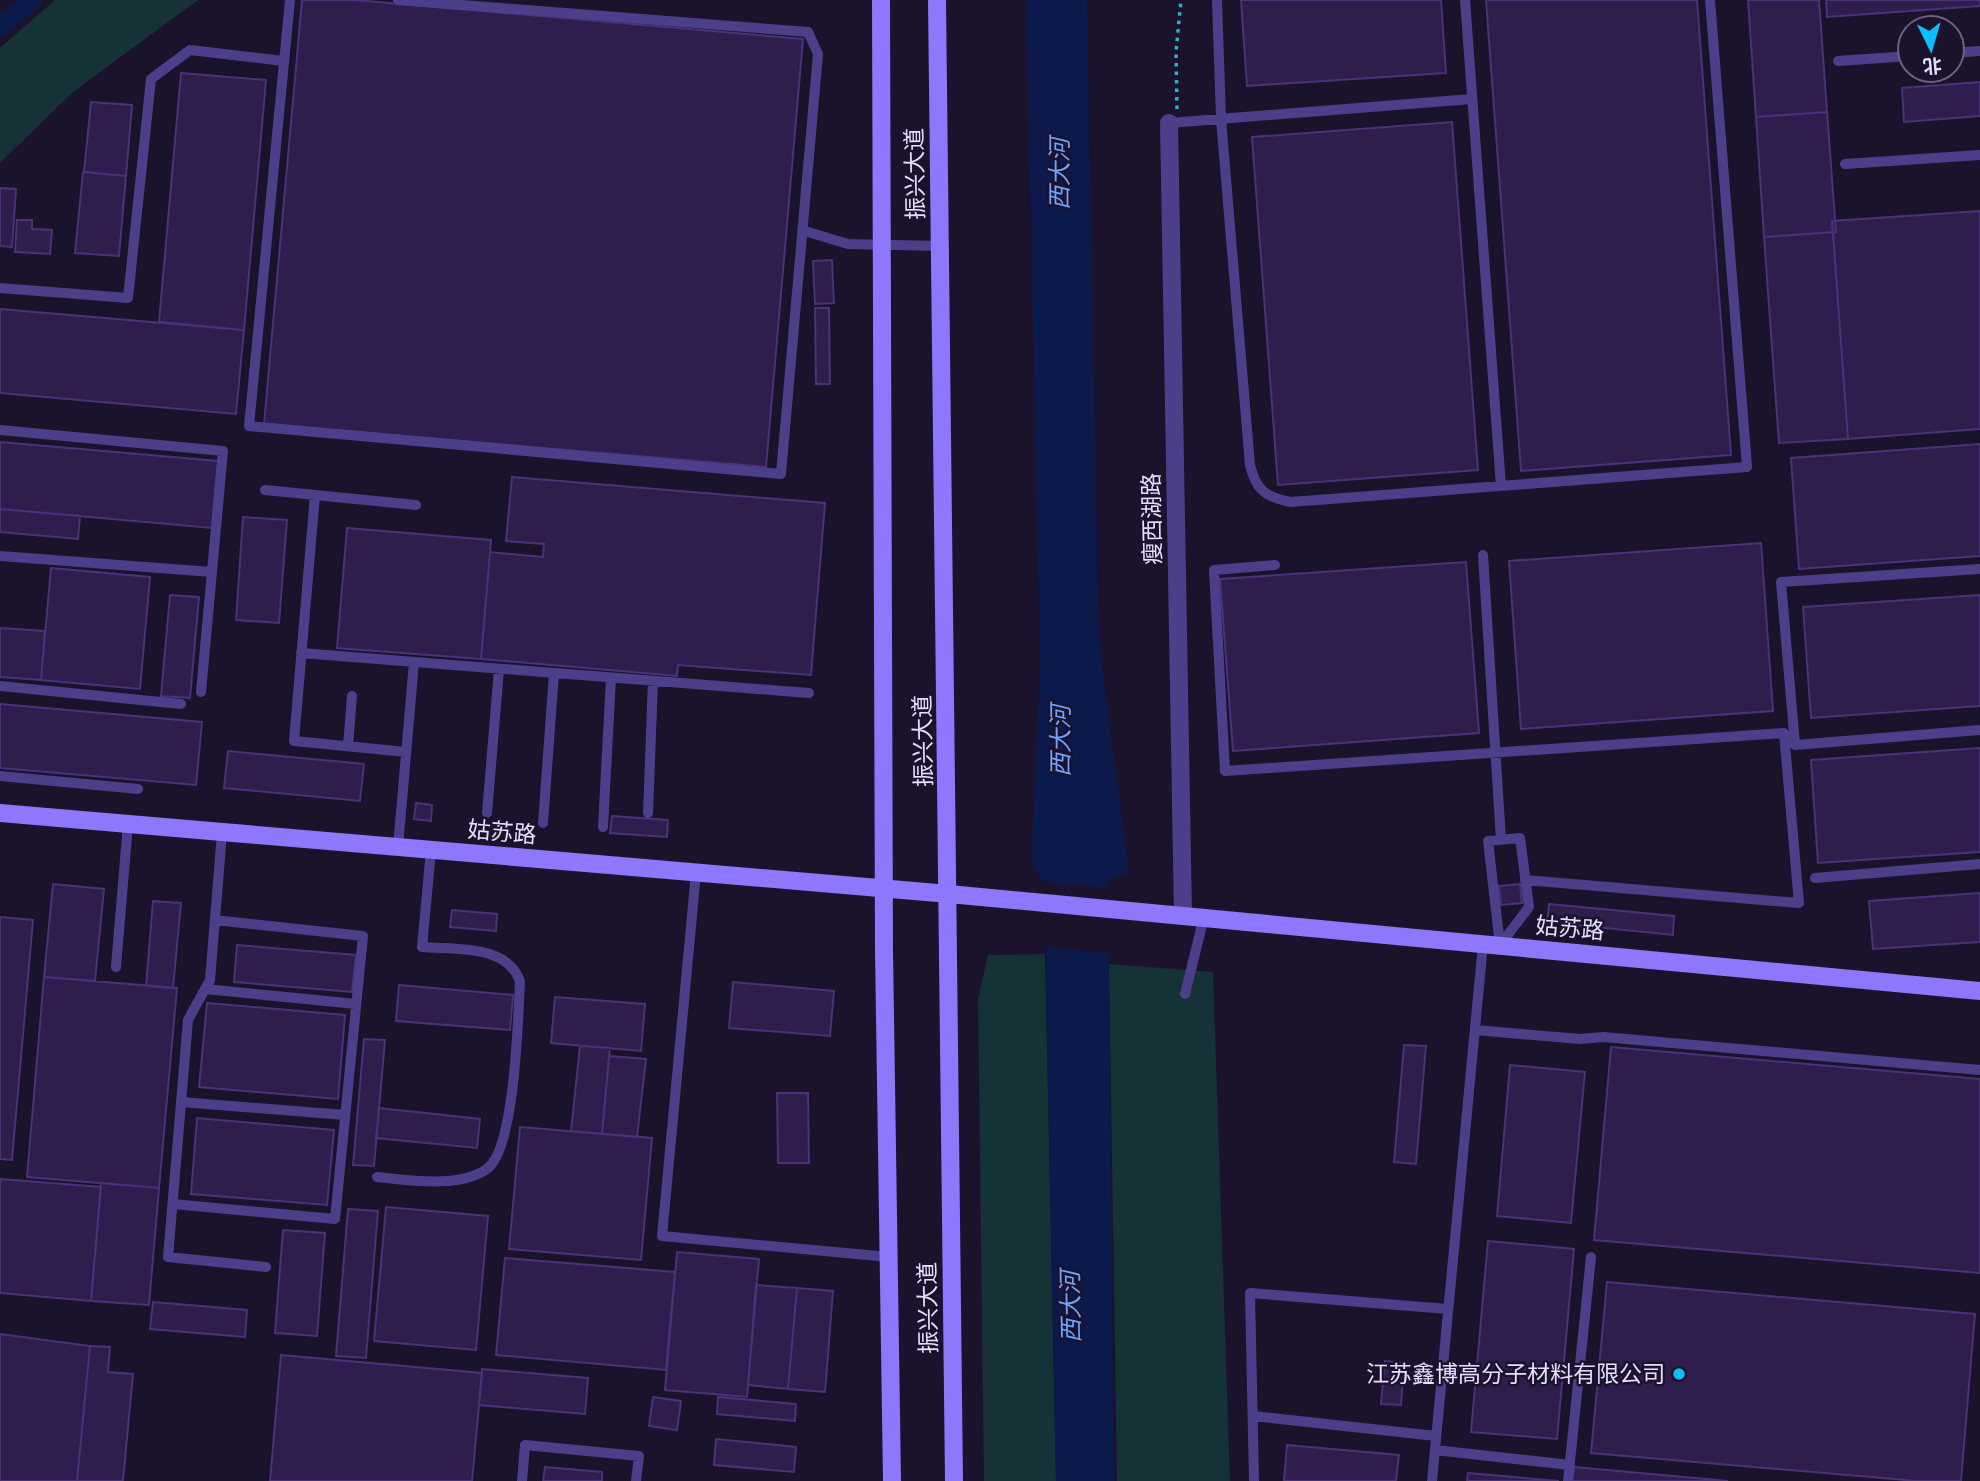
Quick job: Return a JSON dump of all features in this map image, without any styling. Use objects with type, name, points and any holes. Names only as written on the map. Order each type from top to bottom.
[{"type":"main road","name":"振兴大道","points":[[881,0],[885,889],[892,1481]]},
{"type":"main road","name":"振兴大道","points":[[937,0],[954,1481]]},
{"type":"main road","name":"姑苏路","points":[[0,814],[1000,898],[1980,991]]},
{"type":"street","name":"瘦西湖路","points":[[1169,123],[1183,915]]},
{"type":"lane","points":[[290,0],[249,426],[781,474],[805,232],[818,54],[808,32],[398,0]]},
{"type":"lane","points":[[1217,0],[1221,119],[1250,465],[1256,486],[1271,498],[1291,502],[1747,467],[1710,0]]},
{"type":"lane","points":[[1465,0],[1501,486]]},
{"type":"lane","points":[[0,288],[128,298],[151,79],[190,50],[283,61]]},
{"type":"lane","points":[[1838,61],[1896,57]]},
{"type":"lane","points":[[1169,123],[1472,99]]},
{"type":"lane","points":[[1845,164],[1980,155]]},
{"type":"lane","points":[[805,232],[848,244],[940,246]]},
{"type":"lane","points":[[0,430],[223,451],[201,692]]},
{"type":"lane","points":[[265,490],[416,505]]},
{"type":"lane","points":[[315,495],[293,741],[406,752]]},
{"type":"lane","points":[[1483,555],[1501,840]]},
{"type":"lane","points":[[0,556],[212,572]]},
{"type":"lane","points":[[1275,565],[1214,570],[1225,771],[1784,733],[1799,903],[1525,880]]},
{"type":"lane","points":[[1980,569],[1781,582],[1795,745],[1980,730]]},
{"type":"lane","points":[[301,653],[809,693]]},
{"type":"lane","points":[[398,847],[414,662]]},
{"type":"lane","points":[[487,813],[499,669]]},
{"type":"lane","points":[[543,823],[554,673]]},
{"type":"lane","points":[[603,827],[611,678]]},
{"type":"lane","points":[[648,813],[653,681]]},
{"type":"lane","points":[[0,686],[181,704]]},
{"type":"lane","points":[[348,746],[352,696]]},
{"type":"lane","points":[[0,776],[138,789]]},
{"type":"lane","points":[[116,967],[128,824]]},
{"type":"lane","points":[[222,832],[210,980],[188,1020],[169,1257],[266,1267]]},
{"type":"lane","points":[[1432,1481],[1475,1030],[1492,945],[1488,841],[1520,838],[1529,906],[1492,945]]},
{"type":"lane","points":[[377,1177],[450,1181],[472,1175],[488,1169],[498,1155],[508,1128],[520,981],[515,969],[492,954],[422,947],[431,850]]},
{"type":"lane","points":[[1815,878],[1980,864]]},
{"type":"lane","points":[[696,873],[662,1236],[889,1257]]},
{"type":"lane","points":[[1185,995],[1204,917]]},
{"type":"lane","points":[[173,1204],[335,1219],[363,936],[215,920]]},
{"type":"lane","points":[[205,989],[356,1004]]},
{"type":"lane","points":[[1475,1030],[1580,1039],[1616,1038],[1980,1070]]},
{"type":"lane","points":[[181,1102],[345,1115]]},
{"type":"lane","points":[[1568,1481],[1591,1257]]},
{"type":"lane","points":[[1254,1481],[1250,1293],[1448,1309]]},
{"type":"lane","points":[[1253,1416],[1436,1436]]},
{"type":"lane","points":[[522,1481],[525,1445],[639,1457],[636,1481]]},
{"type":"lane","points":[[1435,1450],[1570,1465]]},
{"type":"path","points":[[1169,123],[1177,112],[1176,52],[1181,0]]},
{"type":"green space","points":[[55,0],[198,0],[73,92],[0,163],[0,48]]},
{"type":"green space","points":[[1045,954],[1056,1481],[984,1481],[978,999],[988,955]]},
{"type":"green space","points":[[1109,964],[1213,972],[1230,1481],[1117,1481]]},
{"type":"water","name":"西大河","points":[[1026,0],[1087,0],[1099,640],[1129,873],[1108,879],[1114,1481],[1056,1481],[1044,884],[1031,862],[1040,665]]},
{"type":"pier","points":[[1039,882],[1112,888],[1112,953],[1042,947]]},
{"type":"building","points":[[302,0],[355,0],[803,39],[766,467],[264,424]]},
{"type":"building","points":[[1241,0],[1441,0],[1446,73],[1247,86]]},
{"type":"building","points":[[1486,0],[1697,0],[1731,455],[1521,471]]},
{"type":"building","points":[[1748,0],[1819,0],[1827,112],[1756,117]]},
{"type":"building","points":[[1826,0],[1980,0],[1980,6],[1827,17]]},
{"type":"building","points":[[181,73],[266,80],[244,330],[159,322]]},
{"type":"building","points":[[1980,82],[1980,116],[1904,122],[1902,88]]},
{"type":"building","points":[[91,102],[132,105],[126,176],[84,172]]},
{"type":"building","points":[[1827,112],[1836,232],[1764,237],[1756,117]]},
{"type":"building","points":[[1452,122],[1478,470],[1278,485],[1252,137]]},
{"type":"building","points":[[83,172],[126,176],[119,256],[75,253]]},
{"type":"building","points":[[0,188],[16,189],[12,247],[0,246]]},
{"type":"building","points":[[1980,211],[1980,429],[1848,439],[1832,221]]},
{"type":"building","points":[[17,220],[32,220],[32,229],[52,230],[50,254],[15,252]]},
{"type":"building","points":[[1833,232],[1848,439],[1779,443],[1764,237]]},
{"type":"building","points":[[832,260],[834,303],[815,304],[813,261]]},
{"type":"building","points":[[815,308],[829,308],[830,384],[816,384]]},
{"type":"building","points":[[0,309],[244,330],[236,414],[0,393]]},
{"type":"building","points":[[0,442],[218,461],[212,528],[0,509]]},
{"type":"building","points":[[1980,444],[1980,556],[1799,569],[1791,458]]},
{"type":"building","points":[[512,477],[825,503],[811,675],[678,665],[677,676],[481,659],[490,552],[543,557],[544,544],[506,541]]},
{"type":"building","points":[[0,509],[80,516],[78,539],[0,532]]},
{"type":"building","points":[[243,517],[287,520],[279,623],[236,620]]},
{"type":"building","points":[[347,528],[491,540],[481,659],[337,648]]},
{"type":"building","points":[[1761,543],[1773,711],[1521,729],[1509,561]]},
{"type":"building","points":[[1466,562],[1479,733],[1233,751],[1220,579]]},
{"type":"building","points":[[51,568],[150,577],[140,689],[41,680]]},
{"type":"building","points":[[170,595],[199,597],[190,698],[161,696]]},
{"type":"building","points":[[1980,595],[1980,706],[1811,718],[1803,607]]},
{"type":"building","points":[[0,628],[45,631],[41,680],[0,677]]},
{"type":"building","points":[[0,704],[202,722],[196,785],[0,768]]},
{"type":"building","points":[[1980,748],[1980,852],[1818,863],[1811,760]]},
{"type":"building","points":[[228,751],[364,764],[360,801],[224,788]]},
{"type":"building","points":[[416,803],[432,805],[431,821],[414,819]]},
{"type":"building","points":[[612,816],[668,820],[667,837],[610,833]]},
{"type":"building","points":[[53,884],[104,889],[95,981],[44,977]]},
{"type":"building","points":[[1520,884],[1522,903],[1501,905],[1499,886]]},
{"type":"building","points":[[1980,893],[1980,942],[1873,949],[1869,901]]},
{"type":"building","points":[[153,901],[181,903],[173,988],[146,986]]},
{"type":"building","points":[[1549,904],[1674,916],[1673,935],[1547,922]]},
{"type":"building","points":[[452,910],[497,914],[496,931],[450,927]]},
{"type":"building","points":[[0,917],[33,920],[12,1160],[0,1159]]},
{"type":"building","points":[[237,945],[356,955],[352,992],[234,982]]},
{"type":"building","points":[[44,977],[177,988],[159,1188],[27,1177]]},
{"type":"building","points":[[733,982],[834,991],[830,1036],[729,1028]]},
{"type":"building","points":[[399,985],[513,995],[510,1030],[396,1021]]},
{"type":"building","points":[[555,997],[645,1004],[641,1051],[551,1043]]},
{"type":"building","points":[[207,1003],[345,1015],[338,1099],[199,1087]]},
{"type":"building","points":[[364,1039],[385,1040],[374,1166],[353,1165]]},
{"type":"building","points":[[1404,1045],[1426,1046],[1416,1164],[1394,1162]]},
{"type":"building","points":[[580,1046],[610,1048],[602,1134],[571,1131]]},
{"type":"building","points":[[1611,1047],[1980,1079],[1980,1273],[1594,1240]]},
{"type":"building","points":[[609,1056],[646,1059],[637,1137],[602,1134]]},
{"type":"building","points":[[1510,1065],[1585,1072],[1571,1223],[1497,1216]]},
{"type":"building","points":[[777,1093],[808,1093],[809,1163],[778,1163]]},
{"type":"building","points":[[379,1108],[480,1119],[477,1148],[376,1138]]},
{"type":"building","points":[[197,1118],[334,1130],[327,1205],[191,1194]]},
{"type":"building","points":[[520,1127],[652,1138],[641,1260],[509,1249]]},
{"type":"building","points":[[0,1179],[101,1187],[91,1301],[0,1293]]},
{"type":"building","points":[[101,1183],[159,1188],[149,1305],[91,1301]]},
{"type":"building","points":[[386,1207],[488,1216],[476,1350],[374,1341]]},
{"type":"building","points":[[348,1209],[378,1211],[366,1358],[336,1356]]},
{"type":"building","points":[[283,1230],[325,1233],[317,1336],[275,1333]]},
{"type":"building","points":[[1488,1241],[1574,1249],[1557,1439],[1471,1432]]},
{"type":"building","points":[[677,1252],[759,1259],[747,1397],[665,1390]]},
{"type":"building","points":[[505,1258],[675,1272],[666,1370],[496,1355]]},
{"type":"building","points":[[1607,1282],[1975,1314],[1961,1481],[1917,1481],[1591,1453]]},
{"type":"building","points":[[756,1285],[797,1288],[788,1389],[748,1385]]},
{"type":"building","points":[[797,1288],[833,1291],[825,1392],[788,1389]]},
{"type":"building","points":[[153,1302],[247,1310],[245,1337],[150,1329]]},
{"type":"building","points":[[0,1334],[90,1346],[77,1481],[0,1481]]},
{"type":"building","points":[[90,1346],[110,1347],[108,1372],[133,1374],[123,1481],[77,1481]]},
{"type":"building","points":[[281,1355],[482,1373],[472,1481],[270,1481]]},
{"type":"building","points":[[1385,1361],[1404,1363],[1401,1405],[1381,1404]]},
{"type":"building","points":[[482,1369],[588,1378],[585,1414],[479,1405]]},
{"type":"building","points":[[653,1397],[681,1401],[677,1430],[649,1426]]},
{"type":"building","points":[[718,1397],[796,1404],[795,1421],[717,1414]]},
{"type":"building","points":[[716,1439],[796,1447],[794,1472],[714,1465]]},
{"type":"building","points":[[1287,1445],[1399,1455],[1396,1481],[1284,1481]]},
{"type":"building","points":[[545,1467],[602,1472],[602,1481],[543,1481]]},
{"type":"building","points":[[1574,1467],[1728,1481],[1572,1481]]},
{"type":"building","points":[[1468,1473],[1559,1481],[1467,1481]]},
{"type":"waterway","points":[[0,27],[32,0]]},
{"type":"place","name":"江苏鑫博高分子材料有限公司","points":[[1679,1374]]}]
